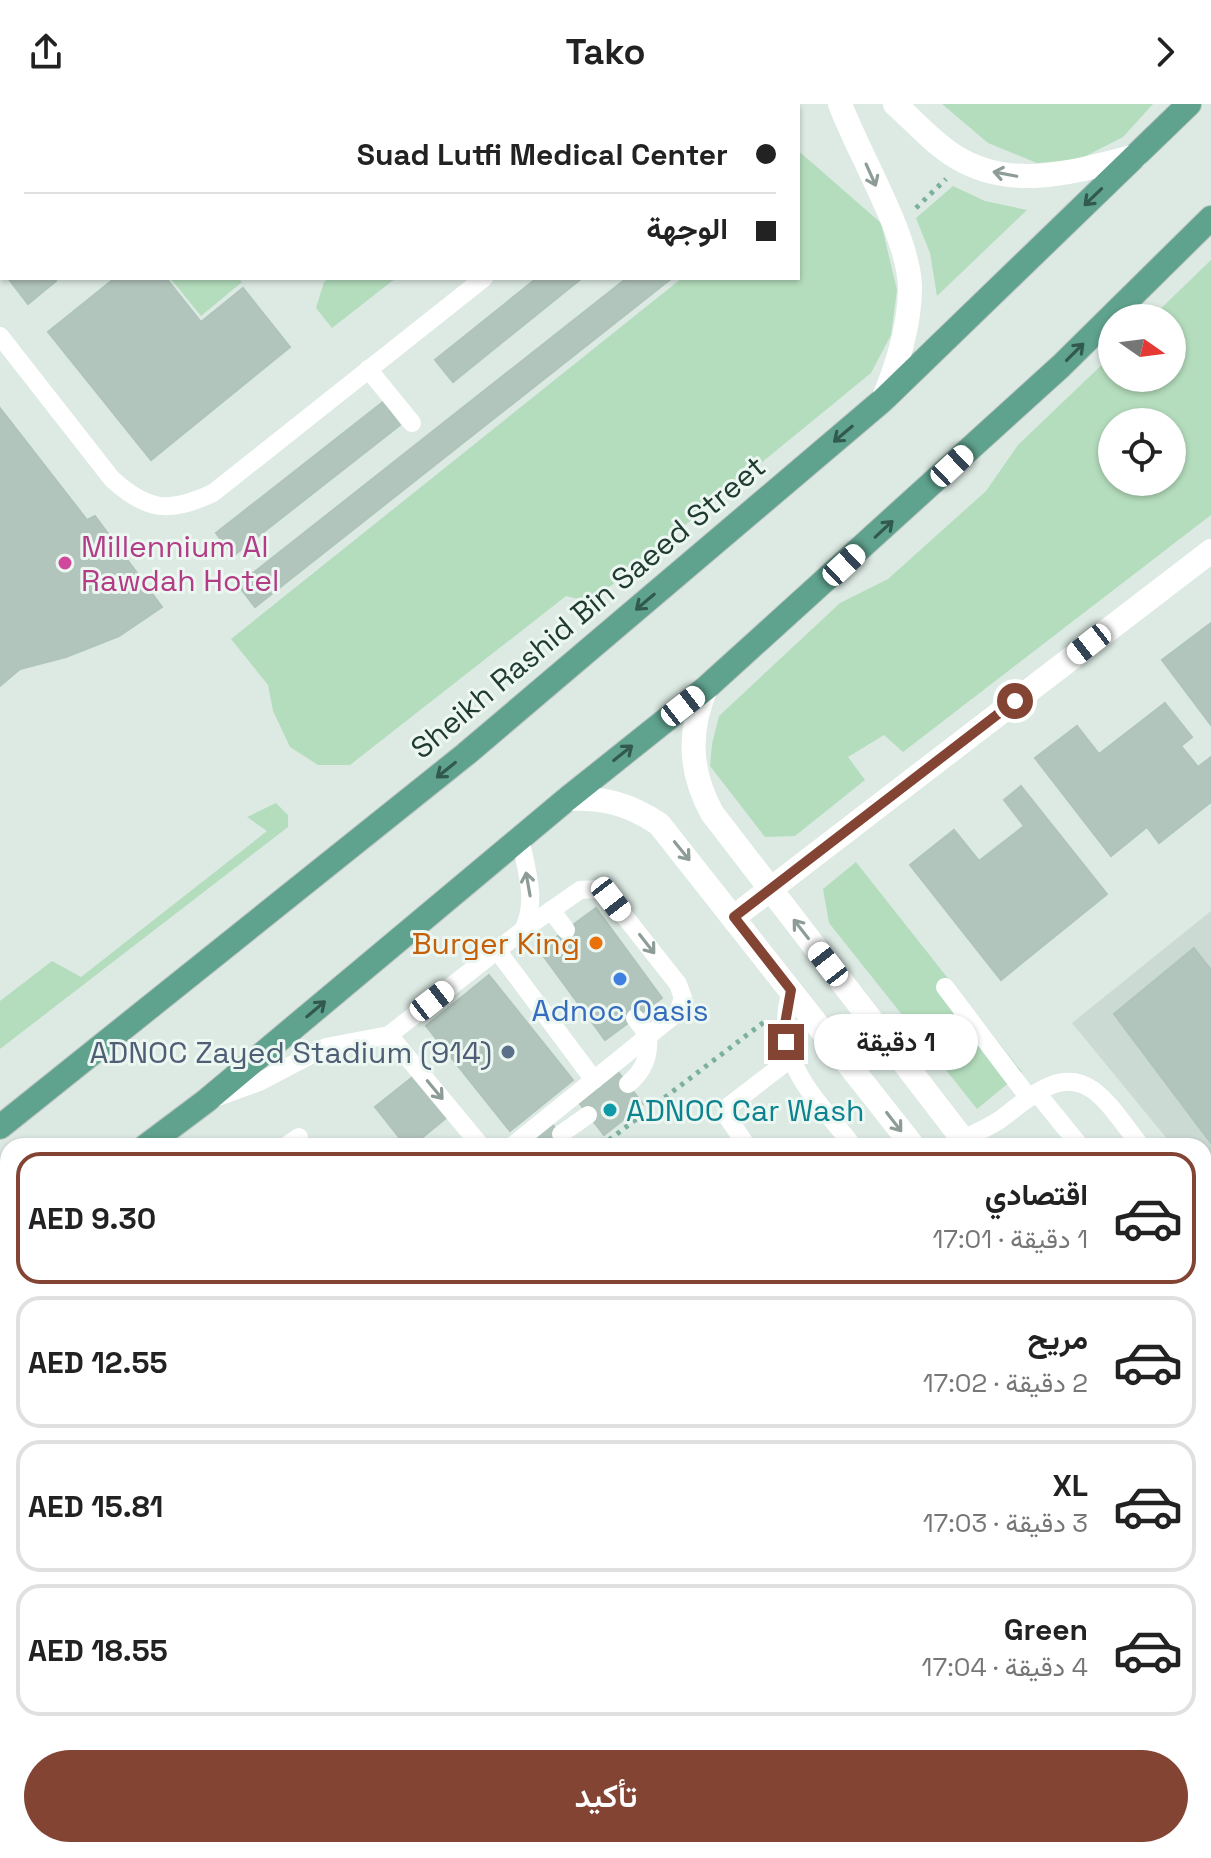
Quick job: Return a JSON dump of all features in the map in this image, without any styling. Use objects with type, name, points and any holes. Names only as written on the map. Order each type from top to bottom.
[{"type":"main road","name":"Sheikh Rashid Bin Saeed Street","points":[[0,1127],[466,754],[883,400],[1189,104]]},
{"type":"main road","points":[[157,1138],[206,1101],[567,799],[706,688],[1061,366],[1211,218]]},
{"type":"street","points":[[840,104],[893,225],[906,261],[910,287],[902,344],[883,400]]},
{"type":"street","points":[[895,104],[961,159],[996,173],[1037,177],[1060,175],[1136,156]]},
{"type":"street","points":[[734,917],[1211,551]]},
{"type":"street","points":[[706,688],[694,724],[692,742],[697,779],[712,813],[957,1138]]},
{"type":"street","points":[[567,799],[591,797],[616,801],[638,810],[659,824],[734,917],[789,998],[906,1138]]},
{"type":"lane","points":[[0,336],[112,479],[131,497],[160,507],[188,504],[213,493],[481,280]]},
{"type":"lane","points":[[368,369],[412,423]]},
{"type":"lane","points":[[520,838],[531,900],[523,930]]},
{"type":"lane","points":[[206,1101],[259,1082],[326,1047],[389,1035],[523,930],[580,890],[588,888],[605,893],[678,984],[683,998],[681,1006],[678,1012],[522,1138]]},
{"type":"lane","points":[[551,910],[566,930]]},
{"type":"lane","points":[[497,950],[594,1080]]},
{"type":"lane","points":[[945,987],[1033,1096],[1072,1138]]},
{"type":"lane","points":[[789,998],[785,1024],[790,1059],[797,1073],[847,1138]]},
{"type":"lane","points":[[628,1084],[643,1068],[649,1047],[648,1035],[635,1018]]},
{"type":"lane","points":[[389,1035],[474,1138]]},
{"type":"lane","points":[[742,1138],[728,1118],[729,1106],[790,1059]]},
{"type":"lane","points":[[970,1138],[1059,1082],[1084,1085],[1094,1091],[1134,1138]]},
{"type":"lane","points":[[561,1134],[588,1115]]},
{"type":"path","points":[[893,225],[908,216],[948,177],[961,159]]},
{"type":"path","points":[[611,1138],[789,998]]},
{"type":"shaded area","points":[[1211,911],[1211,1138],[1166,1138],[1072,1023]]},
{"type":"green space","points":[[942,104],[1153,104],[1123,137],[1080,159],[1037,163],[988,143]]},
{"type":"green space","points":[[800,154],[881,223],[897,290],[891,335],[871,373],[591,602],[566,596],[350,765],[318,765],[290,747],[273,711],[268,685],[231,639],[680,280],[800,280]]},
{"type":"green space","points":[[953,186],[985,201],[1027,210],[937,296],[930,253],[916,218]]},
{"type":"green space","points":[[1211,260],[1211,515],[903,752],[884,735],[848,757],[865,780],[795,836],[765,837],[710,766],[719,716],[840,603],[888,579],[986,491],[1018,445],[1098,368],[1098,392],[1186,392],[1186,304],[1165,304]]},
{"type":"green space","points":[[172,280],[242,282],[201,316]]},
{"type":"green space","points":[[393,280],[332,328],[316,308],[324,282]]},
{"type":"green space","points":[[276,803],[288,815],[288,827],[0,1049],[0,1001],[52,961],[81,977],[267,831],[247,817]]},
{"type":"green space","points":[[856,862],[1022,1072],[977,1109],[829,923],[823,889]]},
{"type":"building","points":[[10,280],[56,281],[28,304]]},
{"type":"building","points":[[113,280],[168,280],[201,322],[243,288],[290,347],[151,460],[48,332]]},
{"type":"building","points":[[535,280],[580,280],[453,382],[435,360]]},
{"type":"building","points":[[624,280],[669,280],[255,607],[238,585]]},
{"type":"building","points":[[383,402],[400,425],[233,556],[216,533]]},
{"type":"building","name":"Millennium Al Rawdah Hotel","points":[[0,408],[87,520],[95,516],[162,607],[119,636],[66,657],[20,669],[0,686]]},
{"type":"building","points":[[1211,623],[1211,725],[1162,660]]},
{"type":"building","points":[[1165,703],[1192,737],[1181,746],[1198,767],[1211,757],[1211,802],[1159,843],[1147,827],[1111,856],[1035,758],[1077,726],[1099,754]]},
{"type":"building","points":[[1021,786],[1107,894],[1001,980],[910,865],[954,830],[979,861],[1024,826],[1004,800]]},
{"type":"building","points":[[596,908],[662,998],[605,1040],[539,950]]},
{"type":"building","points":[[1194,948],[1211,970],[1211,1138],[1207,1138],[1114,1014]]},
{"type":"building","points":[[489,975],[573,1080],[510,1131],[426,1026]]},
{"type":"building","points":[[419,1072],[452,1113],[422,1138],[400,1138],[375,1107]]},
{"type":"building","name":"ADNOC Car Wash","points":[[619,1073],[643,1104],[604,1135],[580,1104]]},
{"type":"building","points":[[551,1123],[563,1138],[533,1138]]},
{"type":"place","name":"Millennium Al Rawdah Hotel","points":[[65,563]]},
{"type":"place","name":"Burger King","points":[[596,943]]},
{"type":"place","name":"Adnoc Oasis","points":[[620,979]]},
{"type":"place","name":"ADNOC Zayed Stadium (914)","points":[[508,1052]]},
{"type":"place","name":"ADNOC Car Wash","points":[[610,1110]]},
{"type":"route","points":[[786,1042],[785,1024],[791,990],[734,917],[1015,701]]}]
